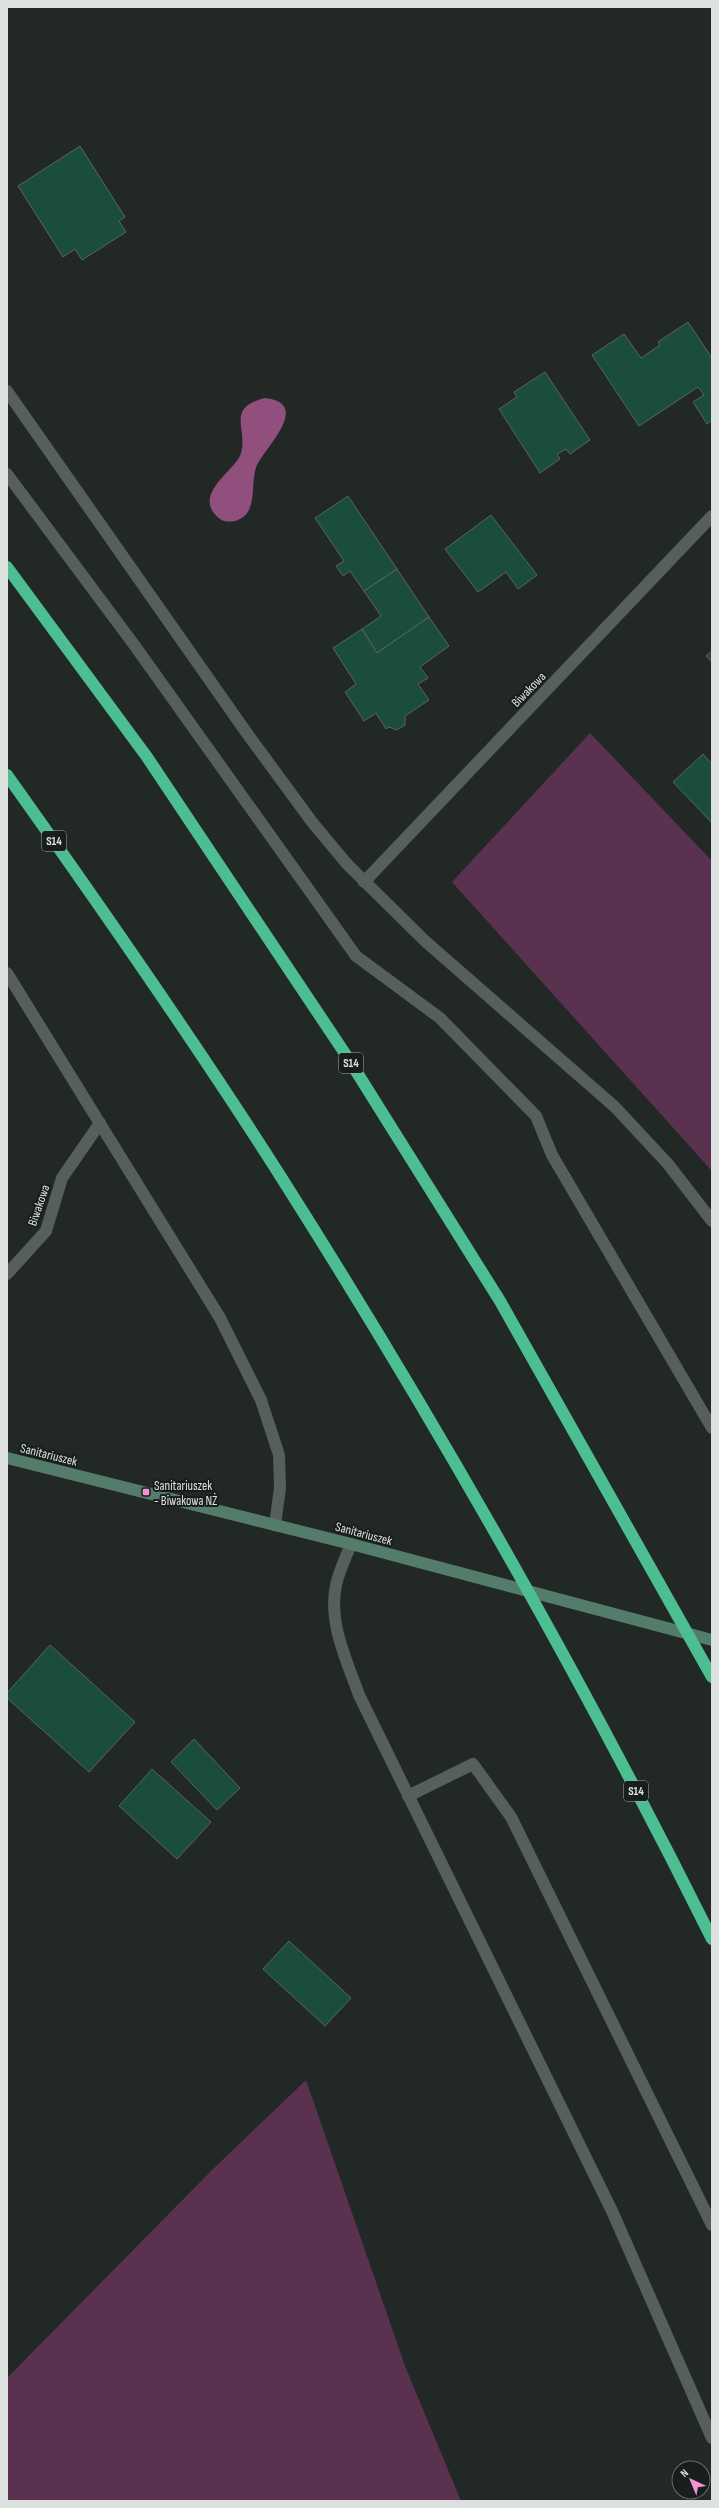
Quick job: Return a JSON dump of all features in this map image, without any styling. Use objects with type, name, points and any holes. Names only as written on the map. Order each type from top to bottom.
[{"type":"highway","name":"S14","points":[[7,567],[147,757],[346,1055],[500,1301],[660,1582],[712,1677]]},
{"type":"highway","name":"S14","points":[[7,775],[101,907],[280,1174],[392,1357],[557,1644],[672,1860],[712,1939]]},
{"type":"street","points":[[7,391],[251,738],[312,822],[364,882],[425,941],[615,1107],[668,1164],[712,1221]]},
{"type":"street","points":[[7,474],[134,646],[356,956],[440,1018],[536,1116],[552,1155],[712,1428]]},
{"type":"street","name":"Biwakowa","points":[[364,882],[712,516]]},
{"type":"street","points":[[7,973],[220,1318],[261,1400],[279,1455],[280,1488],[275,1525]]},
{"type":"street","name":"Biwakowa","points":[[7,1274],[46,1231],[62,1178],[100,1123]]},
{"type":"street","name":"Sanitariuszek","points":[[7,1458],[351,1544],[712,1640]]},
{"type":"street","points":[[351,1544],[336,1585],[335,1610],[340,1641],[359,1696],[612,2212],[712,2438]]},
{"type":"street","points":[[408,1796],[473,1764],[511,1817],[712,2225]]},
{"type":"shaded area","points":[[265,398],[279,402],[285,408],[285,417],[282,427],[257,465],[251,505],[248,512],[243,517],[235,521],[223,521],[212,510],[210,501],[212,492],[217,483],[238,460],[241,453],[241,420],[245,407],[253,402]]},
{"type":"shaded area","points":[[590,733],[712,861],[712,1171],[452,882]]},
{"type":"shaded area","points":[[306,2080],[405,2366],[461,2501],[7,2501],[7,2378],[212,2170]]},
{"type":"building","points":[[80,146],[125,217],[119,221],[126,232],[82,260],[75,249],[63,257],[18,186]]},
{"type":"building","points":[[688,322],[712,358],[712,420],[707,424],[693,402],[704,395],[698,387],[639,426],[592,355],[624,334],[641,358],[660,345],[658,342]]},
{"type":"building","points":[[545,372],[590,440],[570,454],[566,449],[557,454],[560,459],[540,473],[499,409],[517,397],[514,392]]},
{"type":"building","points":[[348,496],[397,569],[364,591],[350,571],[343,576],[336,566],[344,561],[315,518]]},
{"type":"building","points":[[491,515],[537,575],[518,589],[506,572],[478,592],[445,549]]},
{"type":"building","points":[[397,569],[429,617],[377,653],[362,629],[381,616],[364,591]]},
{"type":"building","points":[[429,617],[449,646],[420,667],[428,678],[418,684],[429,700],[405,716],[405,725],[397,730],[389,727],[386,729],[376,713],[364,721],[345,692],[356,684],[333,648],[362,629],[377,653]]},
{"type":"building","points":[[712,651],[712,662],[706,656]]},
{"type":"building","points":[[703,754],[712,764],[712,823],[673,782]]},
{"type":"building","points":[[50,1645],[135,1722],[89,1772],[7,1698],[7,1693]]},
{"type":"building","points":[[194,1739],[240,1788],[217,1810],[171,1762]]},
{"type":"building","points":[[152,1769],[211,1822],[177,1859],[119,1806]]},
{"type":"building","points":[[289,1941],[351,1998],[325,2026],[263,1969]]},
{"type":"place","name":"Sanitariuszek - Biwakowa NŻ","points":[[146,1492]]}]
